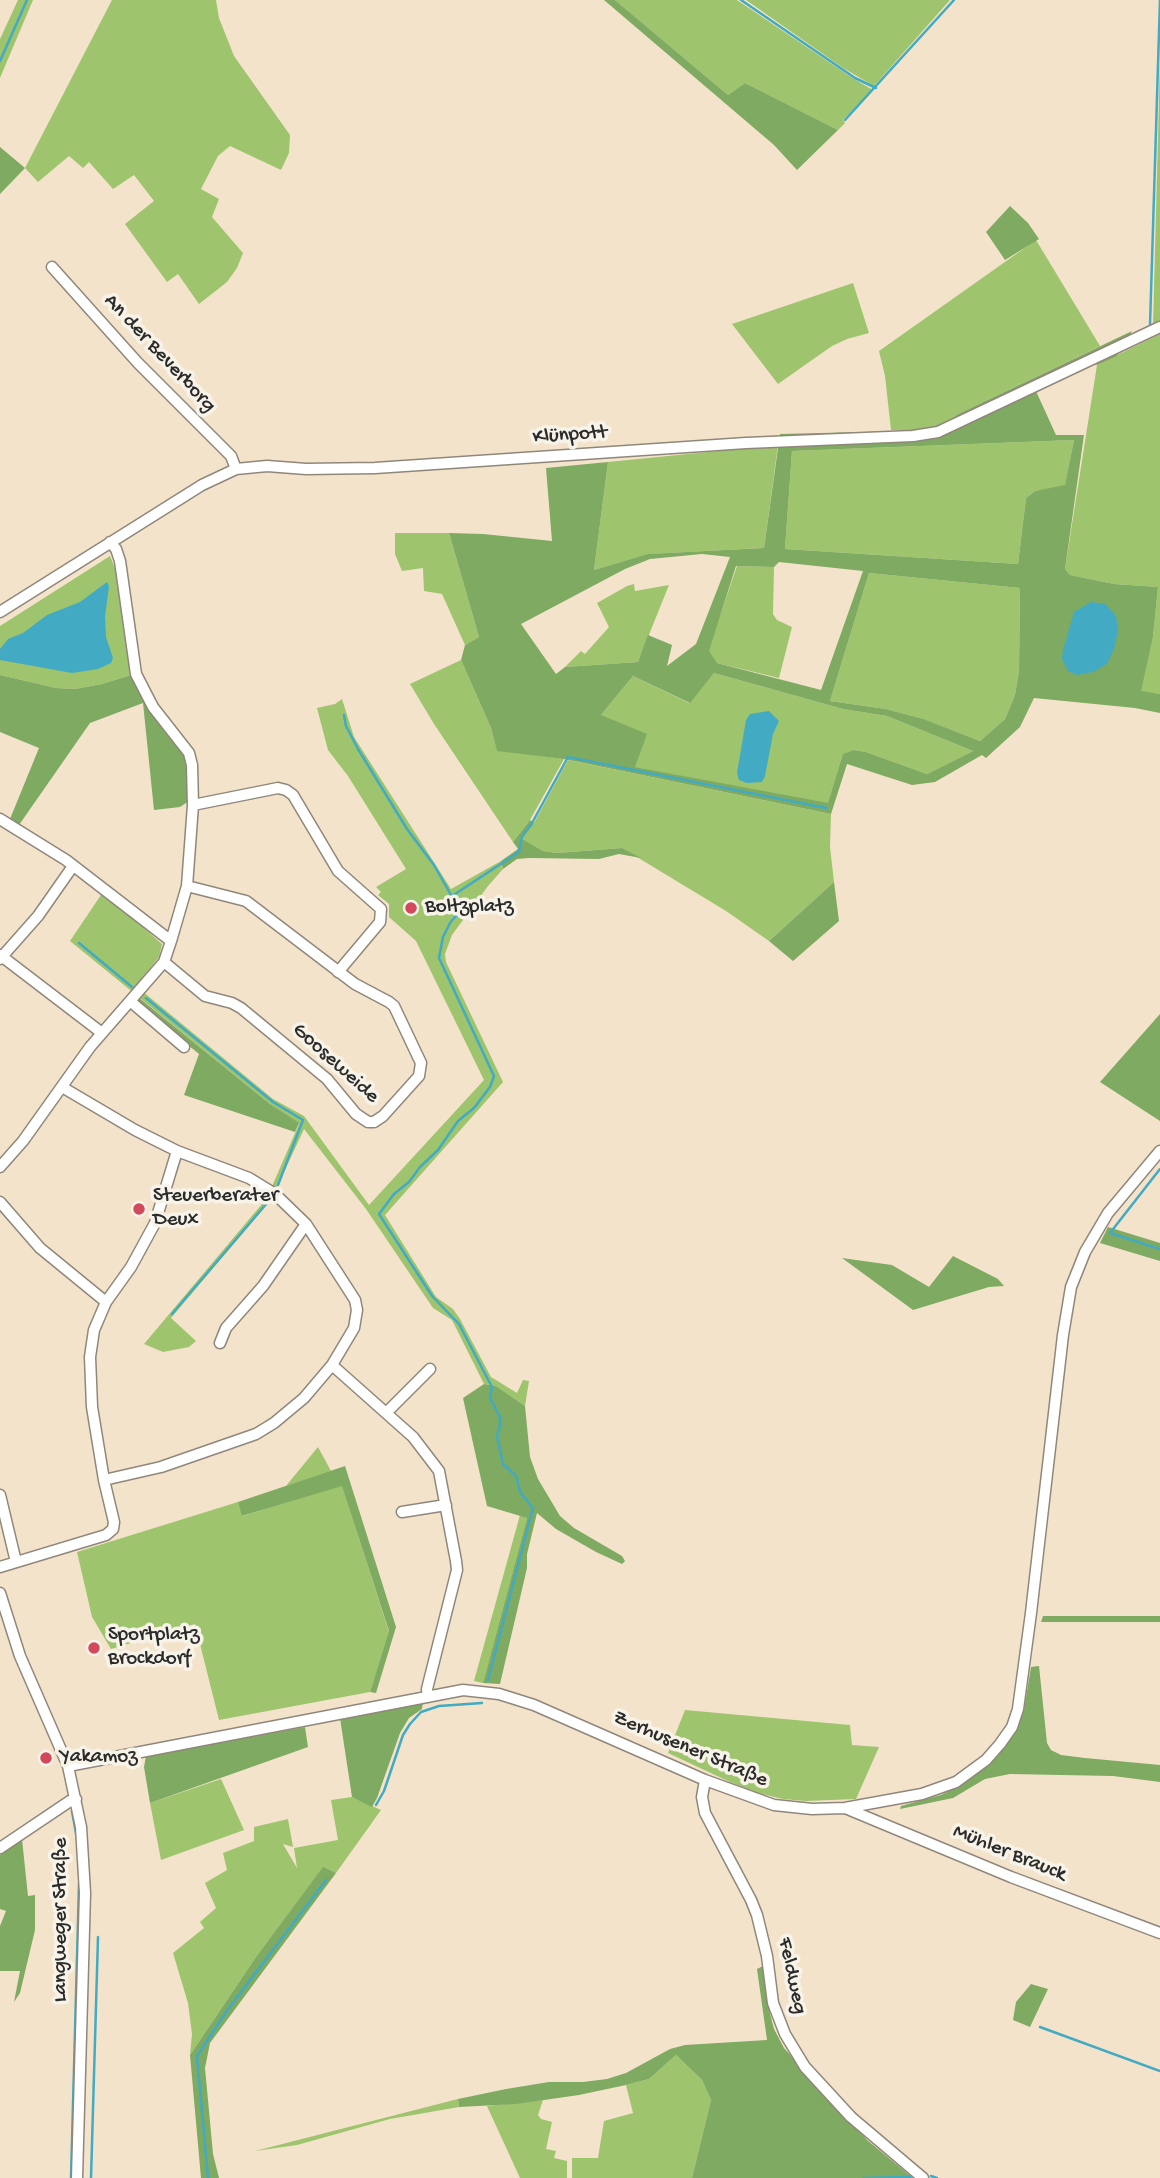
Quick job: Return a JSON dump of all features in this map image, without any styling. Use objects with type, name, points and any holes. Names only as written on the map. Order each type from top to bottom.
[{"type":"street","name":"An der Beverborg","points":[[52,267],[138,363],[231,456],[236,469]]},
{"type":"street","name":"Klünpott","points":[[0,612],[202,485],[236,469],[267,466],[341,470],[746,443],[913,436],[938,432],[1160,327]]},
{"type":"street","points":[[0,1167],[23,1141],[102,1033],[164,962],[187,886],[193,805],[192,765],[189,753],[153,707],[136,674],[120,561],[110,542]]},
{"type":"street","points":[[193,805],[278,788],[293,795],[338,871],[381,909],[380,922],[338,972]]},
{"type":"street","points":[[0,819],[73,866],[171,942]]},
{"type":"street","points":[[73,866],[38,916],[1,957],[102,1033]]},
{"type":"street","name":"Gooseweide","points":[[164,962],[205,996],[241,1008],[327,1079],[362,1119],[374,1122],[383,1116],[419,1076],[421,1063],[394,1006],[338,972],[246,901],[187,886]]},
{"type":"street","points":[[130,1001],[184,1047]]},
{"type":"street","points":[[62,1087],[135,1130],[177,1151],[249,1178],[275,1194],[298,1213],[306,1224],[355,1300],[357,1310],[354,1328],[332,1365],[304,1398],[274,1423],[256,1434],[162,1467],[104,1480]]},
{"type":"street","points":[[0,1567],[106,1535],[113,1529],[114,1522],[92,1407],[90,1380],[94,1330],[106,1302],[131,1267],[155,1223],[177,1151]]},
{"type":"street","name":"Zerhusener Straße","points":[[68,1766],[463,1690],[499,1694],[534,1705],[705,1780],[775,1805],[812,1809],[845,1808],[922,1794],[956,1782],[986,1760],[1012,1727],[1018,1709],[1063,1335],[1072,1287],[1085,1252],[1108,1213],[1160,1151]]},
{"type":"street","points":[[0,1202],[40,1248],[106,1302]]},
{"type":"street","points":[[220,1343],[226,1328],[263,1286],[306,1224]]},
{"type":"street","points":[[332,1365],[413,1437],[439,1471],[457,1570],[428,1697]]},
{"type":"street","points":[[386,1413],[430,1369]]},
{"type":"street","points":[[0,1495],[16,1562]]},
{"type":"street","points":[[402,1512],[446,1504]]},
{"type":"street","name":"Langweger Straße","points":[[0,1593],[20,1656],[68,1766],[76,1799],[85,1865],[77,2178]]},
{"type":"street","name":"Feldweg","points":[[705,1780],[702,1797],[705,1813],[754,1908],[762,1932],[773,2003],[785,2034],[806,2067],[851,2117],[923,2178]]},
{"type":"street","points":[[0,1848],[76,1799]]},
{"type":"street","name":"Mühler Brauck","points":[[845,1808],[1011,1877],[1160,1933]]},
{"type":"green space","points":[[18,0],[33,0],[0,78],[0,39]]},
{"type":"green space","points":[[112,0],[216,0],[219,18],[234,56],[290,135],[289,153],[281,170],[230,146],[218,156],[201,189],[219,199],[212,217],[243,253],[227,282],[199,304],[178,274],[167,282],[125,224],[154,201],[134,175],[113,189],[89,162],[83,168],[69,156],[38,182],[25,168]]},
{"type":"green space","points":[[604,0],[615,0],[728,95],[745,83],[838,130],[797,170],[774,145]]},
{"type":"green space","points":[[615,0],[737,0],[873,90],[843,120],[845,123],[838,130],[745,83],[728,95]]},
{"type":"green space","points":[[746,0],[950,0],[874,86],[843,68]]},
{"type":"green space","points":[[1160,61],[1160,323],[1153,326]]},
{"type":"green space","points":[[0,147],[25,168],[0,194]]},
{"type":"green space","points":[[1010,206],[1028,223],[1039,239],[1005,260],[986,232]]},
{"type":"green space","points":[[1036,240],[1100,346],[956,415],[952,422],[923,430],[891,430],[885,376],[879,351]]},
{"type":"green space","points":[[853,283],[869,333],[832,346],[778,384],[732,324]]},
{"type":"green space","points":[[1132,331],[1117,356],[1035,389],[1056,435],[1084,435],[1065,569],[1070,575],[1114,584],[1158,587],[1153,637],[1141,691],[1160,694],[1160,713],[1034,698],[1020,727],[986,758],[982,755],[935,782],[912,785],[847,764],[831,814],[564,759],[497,751],[491,728],[461,660],[465,645],[479,637],[449,533],[552,541],[546,468],[608,462],[594,570],[648,554],[764,548],[780,434],[902,431],[937,427],[952,422],[956,415]],"holes":[[[1074,440],[1065,485],[1035,491],[1026,498],[1018,564],[785,549],[792,451]],[[702,554],[730,557],[696,644],[667,666],[672,645],[648,635],[638,662],[565,667],[556,674],[521,624],[625,569],[650,559]],[[779,562],[863,571],[821,690],[717,663],[709,651],[736,566],[774,567]],[[869,573],[1020,588],[1019,671],[1015,695],[1005,719],[980,741],[924,719],[886,709],[830,701]],[[714,673],[843,709],[887,716],[973,751],[927,774],[854,750],[843,754],[828,803],[635,767],[647,734],[601,715],[633,676],[690,703]]]},
{"type":"green space","points":[[1160,334],[1160,694],[1140,692],[1153,637],[1158,587],[1114,584],[1070,575],[1065,569],[1097,365]]},
{"type":"green space","points":[[1074,440],[1065,486],[1035,491],[1026,498],[1018,564],[785,549],[792,451]]},
{"type":"green space","points":[[778,445],[764,548],[649,554],[594,570],[608,462]]},
{"type":"green space","points":[[395,533],[449,533],[479,637],[465,645],[442,594],[424,591],[423,568],[402,571],[395,554]]},
{"type":"green space","points":[[110,556],[119,578],[131,675],[75,689],[56,688],[0,675],[0,626]]},
{"type":"green space","points":[[737,566],[774,567],[773,614],[777,620],[792,627],[779,678],[717,663],[708,651]]},
{"type":"green space","points":[[869,573],[1020,588],[1019,671],[1015,695],[1005,719],[980,741],[924,719],[886,709],[830,701]]},
{"type":"green space","points":[[634,584],[635,591],[669,585],[638,662],[565,667],[581,651],[585,654],[609,627],[597,603]]},
{"type":"green space","points":[[461,660],[491,728],[497,750],[564,759],[530,820],[513,842],[410,684]]},
{"type":"green space","points":[[714,673],[843,709],[887,716],[973,751],[927,774],[854,750],[843,755],[828,804],[634,767],[601,715],[633,676],[689,703]]},
{"type":"green space","points":[[0,675],[56,688],[75,689],[131,675],[149,709],[185,757],[189,801],[180,807],[154,810],[143,703],[90,723],[19,825],[10,819],[39,748],[0,732]]},
{"type":"green space","points":[[342,699],[354,737],[451,889],[501,861],[503,869],[452,935],[445,954],[446,962],[503,1082],[385,1215],[436,1297],[453,1309],[460,1319],[491,1377],[517,1393],[523,1380],[529,1381],[525,1406],[496,1386],[484,1384],[452,1320],[433,1308],[366,1209],[304,1129],[271,1200],[171,1318],[196,1341],[189,1347],[163,1352],[144,1344],[267,1198],[299,1124],[270,1104],[70,941],[103,892],[162,944],[159,957],[136,986],[273,1099],[304,1116],[369,1205],[484,1080],[416,941],[389,917],[389,904],[378,895],[381,892],[376,887],[406,869],[348,776],[328,750],[317,708],[335,704]]},
{"type":"green space","points":[[568,760],[831,814],[830,847],[834,882],[769,941],[726,911],[622,848],[557,853],[543,851],[521,839],[534,823]]},
{"type":"green space","points":[[530,820],[534,823],[522,839],[543,851],[557,853],[622,848],[641,858],[619,854],[599,859],[529,858],[517,859],[503,869],[501,861],[518,849],[513,842]]},
{"type":"green space","points":[[834,882],[839,921],[793,961],[769,941]]},
{"type":"green space","points":[[138,997],[270,1104],[299,1123],[295,1132],[184,1095],[199,1054],[136,1002]]},
{"type":"green space","points":[[1160,1014],[1160,1121],[1100,1082]]},
{"type":"green space","points":[[1108,1227],[1160,1243],[1160,1261],[1100,1243]]},
{"type":"green space","points":[[953,1256],[998,1279],[1004,1286],[989,1287],[913,1310],[842,1258],[892,1265],[929,1287]]},
{"type":"green space","points":[[484,1384],[496,1386],[525,1406],[530,1457],[538,1479],[560,1516],[574,1528],[622,1556],[625,1561],[622,1564],[596,1552],[556,1529],[537,1513],[500,1684],[483,1683],[527,1518],[487,1506],[463,1398]]},
{"type":"green space","points":[[318,1447],[331,1471],[286,1486]]},
{"type":"green space","points":[[345,1466],[396,1627],[376,1693],[370,1692],[389,1631],[342,1486],[242,1516],[238,1502]]},
{"type":"green space","points":[[342,1485],[389,1632],[370,1692],[219,1720],[195,1624],[111,1649],[92,1617],[77,1552],[238,1502],[243,1516]]},
{"type":"green space","points":[[520,1515],[527,1518],[483,1683],[474,1681]]},
{"type":"green space","points":[[1043,1616],[1160,1616],[1160,1622],[1041,1622]]},
{"type":"green space","points":[[1039,1666],[1047,1743],[1051,1750],[1061,1755],[1160,1765],[1160,1782],[1113,1776],[1010,1774],[985,1779],[953,1798],[900,1809],[901,1806],[941,1795],[959,1786],[999,1754],[1014,1732],[1024,1710],[1031,1667]]},
{"type":"green space","points":[[423,1702],[422,1709],[409,1718],[400,1733],[372,1807],[352,1797],[340,1718]]},
{"type":"green space","points":[[685,1710],[850,1725],[852,1745],[879,1747],[856,1799],[783,1799],[730,1782],[668,1753]]},
{"type":"green space","points":[[305,1727],[308,1747],[150,1803],[144,1767],[146,1756]]},
{"type":"green space","points":[[221,1779],[244,1830],[161,1860],[150,1803]]},
{"type":"green space","points":[[352,1797],[381,1810],[336,1873],[323,1868],[256,1957],[190,2055],[192,2034],[188,2003],[173,1953],[204,1928],[200,1922],[216,1908],[205,1883],[227,1870],[223,1853],[254,1841],[254,1827],[288,1819],[293,1847],[283,1844],[297,1868],[294,1848],[338,1840],[331,1800]]},
{"type":"green space","points":[[22,1839],[28,1896],[35,1895],[35,1930],[20,1993],[14,2002],[20,1971],[0,1971],[0,1926],[6,1911],[0,1909],[0,1855]]},
{"type":"green space","points":[[323,1867],[336,1873],[210,2043],[205,2068],[213,2154],[219,2178],[201,2178],[190,2055],[256,1957]]},
{"type":"green space","points":[[763,1966],[768,2006],[774,2029],[784,2048],[867,2140],[913,2178],[692,2178],[711,2100],[702,2080],[676,2055],[649,2079],[626,2085],[516,2104],[459,2107],[458,2099],[506,2089],[549,2082],[607,2079],[626,2073],[670,2049],[685,2045],[767,2040],[757,1969]]},
{"type":"green space","points":[[1031,1984],[1048,1989],[1030,2027],[1013,2020],[1016,2002]]},
{"type":"green space","points":[[676,2055],[702,2080],[711,2100],[692,2178],[572,2178],[572,2158],[598,2158],[604,2121],[633,2113],[626,2085],[649,2079]]},
{"type":"green space","points":[[458,2099],[459,2107],[390,2119],[297,2145],[255,2151]]},
{"type":"green space","points":[[543,2100],[538,2115],[541,2119],[552,2122],[546,2149],[556,2151],[554,2158],[567,2161],[567,2178],[520,2178],[487,2106]]},
{"type":"water","points":[[107,582],[109,586],[105,617],[106,637],[113,658],[111,663],[98,669],[72,673],[0,660],[0,649],[8,639],[23,633],[47,615],[80,602]]},
{"type":"water","points":[[1091,602],[1105,604],[1116,616],[1118,630],[1107,664],[1093,672],[1077,675],[1068,671],[1062,659],[1063,650],[1074,612]]},
{"type":"water","points":[[769,711],[779,721],[773,734],[765,776],[762,782],[747,783],[739,780],[737,773],[746,720],[750,714]]},
{"type":"waterway","points":[[0,61],[27,0]]},
{"type":"waterway","points":[[741,0],[855,78],[876,88]]},
{"type":"waterway","points":[[845,120],[954,0]]},
{"type":"waterway","points":[[1150,325],[1160,0]]},
{"type":"waterway","points":[[344,715],[346,726],[358,749],[407,829],[434,865],[460,911],[443,937],[439,958],[494,1076],[490,1087],[474,1108],[458,1121],[438,1150],[409,1182],[394,1194],[379,1214],[432,1296],[459,1324],[492,1387],[490,1398],[500,1417],[497,1436],[503,1464],[516,1476],[520,1492],[533,1508],[488,1680]]},
{"type":"waterway","points":[[452,896],[519,852],[522,836],[531,825],[568,757],[826,808]]},
{"type":"waterway","points":[[79,943],[132,987]]},
{"type":"waterway","points":[[146,998],[273,1102],[303,1120],[278,1185]]},
{"type":"waterway","points":[[1160,1169],[1110,1233],[1160,1249]]},
{"type":"waterway","points":[[172,1314],[267,1203]]},
{"type":"waterway","points":[[376,1805],[384,1791],[403,1735],[421,1712],[439,1706],[482,1703]]},
{"type":"waterway","points":[[72,1811],[77,1839]]},
{"type":"waterway","points":[[208,2178],[197,2056],[226,2012],[326,1880]]},
{"type":"waterway","points":[[71,2178],[79,1884]]},
{"type":"waterway","points":[[91,2178],[98,1937]]},
{"type":"waterway","points":[[1040,2027],[1160,2071]]},
{"type":"waterway","points":[[931,2176],[937,2178]]},
{"type":"waterway","points":[[864,2178],[910,2177]]},
{"type":"place","name":"Boltzplatz","points":[[411,908]]},
{"type":"place","name":"Steuerberater Deux","points":[[139,1209]]},
{"type":"place","name":"Sportplatz Brockdorf","points":[[94,1648]]},
{"type":"place","name":"Yakamoz","points":[[46,1758]]}]
